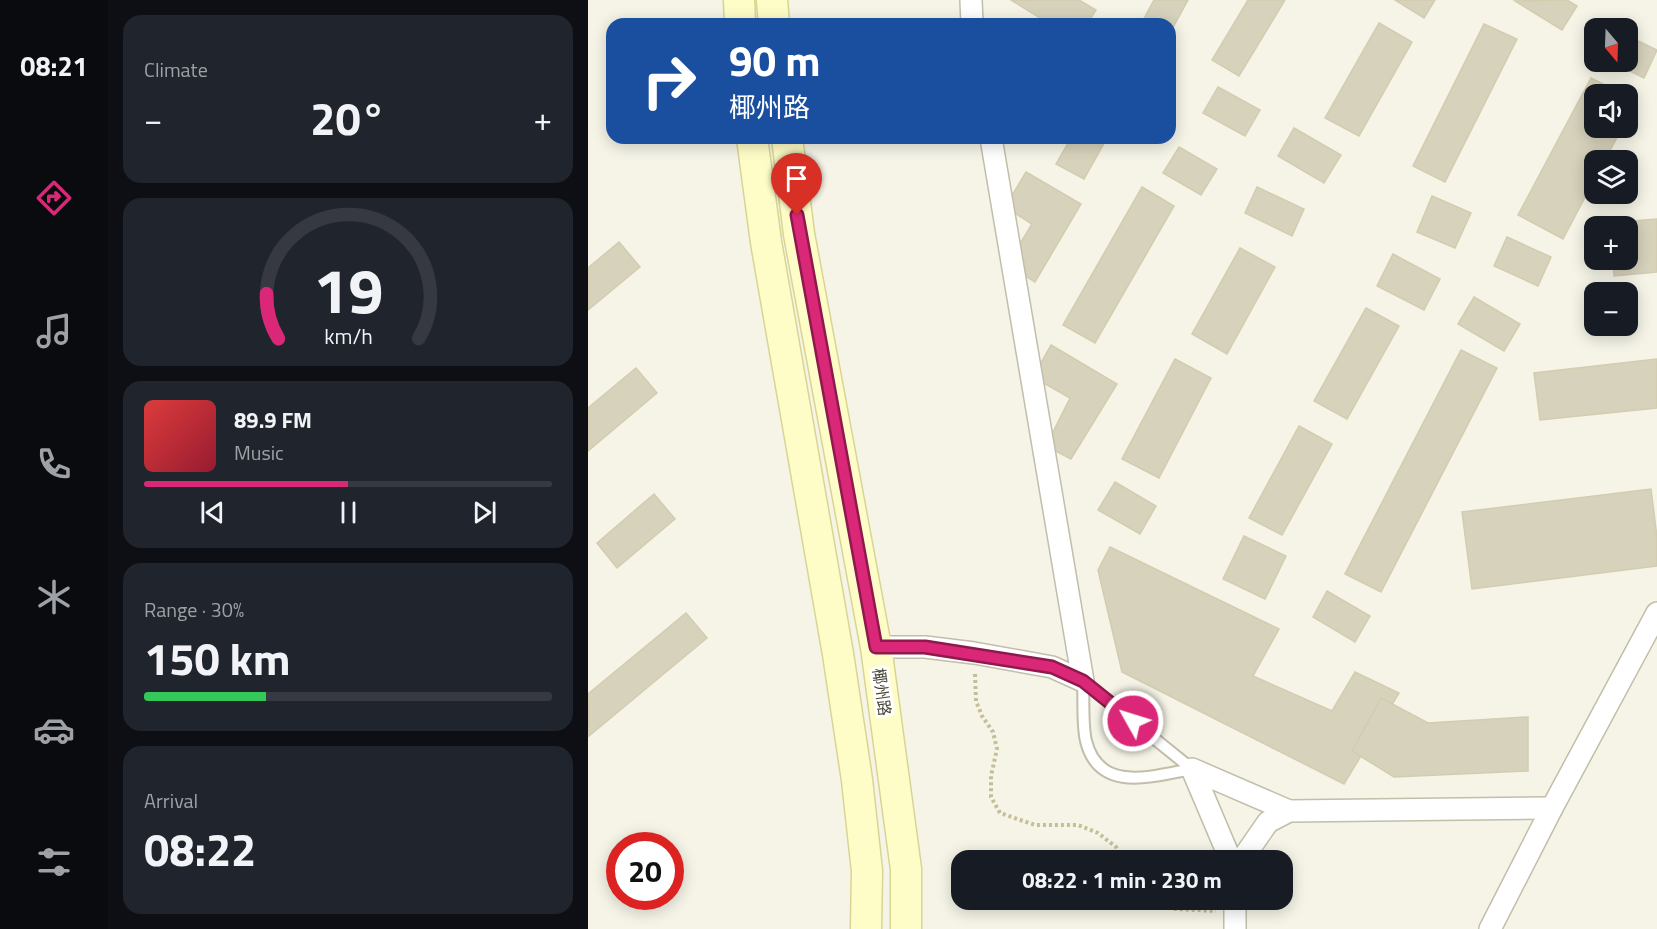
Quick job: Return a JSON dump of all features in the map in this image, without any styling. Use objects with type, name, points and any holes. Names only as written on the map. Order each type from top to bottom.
[{"type":"main road","points":[[739,0],[740,18]]},
{"type":"main road","points":[[772,0],[774,18]]},
{"type":"main road","points":[[753,144],[766,242],[838,654],[853,757],[867,871],[866,929]]},
{"type":"main road","name":"椰州路","points":[[788,144],[799,234],[876,647],[906,869],[906,929]]},
{"type":"street","points":[[971,0],[972,18]]},
{"type":"street","points":[[992,144],[1083,681]]},
{"type":"street","points":[[1491,929],[1552,808],[1657,614]]},
{"type":"street","points":[[876,647],[925,647],[974,653],[1052,667],[1083,681]]},
{"type":"street","points":[[1192,769],[1289,811],[1552,808]]},
{"type":"street","points":[[1192,769],[1226,850]]},
{"type":"street","points":[[1249,850],[1268,822],[1289,811]]},
{"type":"lane","points":[[1083,681],[1192,769]]},
{"type":"lane","points":[[1083,681],[1086,741],[1096,762],[1115,777],[1126,778],[1192,769]]},
{"type":"path","points":[[974,653],[976,701],[982,716],[993,732],[997,749],[991,776],[991,797],[1000,813],[1035,825],[1078,825],[1098,833],[1118,850]]},
{"type":"path","points":[[1188,910],[1235,914]]},
{"type":"building","points":[[1011,0],[1079,0],[1096,10],[1091,18],[1040,18]]},
{"type":"building","points":[[1154,0],[1188,0],[1176,22],[1176,18],[1144,18]]},
{"type":"building","points":[[1248,0],[1285,0],[1239,76],[1212,60]]},
{"type":"building","points":[[1395,0],[1435,0],[1424,18]]},
{"type":"building","points":[[1567,0],[1577,6],[1562,30],[1515,1]]},
{"type":"building","points":[[1379,23],[1412,42],[1359,136],[1325,118]]},
{"type":"building","points":[[1484,24],[1517,39],[1445,182],[1413,166]]},
{"type":"building","points":[[1638,41],[1657,50],[1644,78],[1632,72],[1638,72]]},
{"type":"building","points":[[1591,78],[1603,84],[1588,84]]},
{"type":"building","points":[[1218,87],[1260,110],[1245,136],[1203,113]]},
{"type":"building","points":[[1584,91],[1584,138],[1617,138],[1610,150],[1584,150],[1584,199],[1563,239],[1518,215]]},
{"type":"building","points":[[1294,128],[1341,155],[1324,183],[1278,156]]},
{"type":"building","points":[[1068,144],[1104,144],[1084,179],[1056,164]]},
{"type":"building","points":[[1179,147],[1217,169],[1201,195],[1163,173]]},
{"type":"building","points":[[1026,172],[1081,204],[1035,282],[1007,265],[1032,224],[1005,207]]},
{"type":"building","points":[[1142,187],[1174,206],[1095,343],[1063,325]]},
{"type":"building","points":[[1257,187],[1304,209],[1292,236],[1245,213]]},
{"type":"building","points":[[1432,196],[1471,213],[1455,248],[1417,232]]},
{"type":"building","points":[[1657,219],[1657,272],[1614,276],[1614,270],[1638,270],[1638,221]]},
{"type":"building","points":[[1507,237],[1551,257],[1538,286],[1494,266]]},
{"type":"building","points":[[619,242],[640,267],[588,310],[588,268]]},
{"type":"building","points":[[1240,248],[1275,267],[1227,354],[1192,334]]},
{"type":"building","points":[[1393,254],[1440,279],[1424,310],[1377,286]]},
{"type":"building","points":[[1474,297],[1520,324],[1504,351],[1458,324]]},
{"type":"building","points":[[1366,308],[1399,326],[1347,419],[1314,401]]},
{"type":"building","points":[[1051,345],[1117,384],[1071,459],[1046,446],[1070,398],[1033,377]]},
{"type":"building","points":[[1461,350],[1497,368],[1381,592],[1345,574]]},
{"type":"building","points":[[1175,359],[1211,378],[1159,478],[1122,459]]},
{"type":"building","points":[[1657,359],[1657,408],[1540,420],[1534,373]]},
{"type":"building","points":[[636,368],[657,393],[588,451],[588,408]]},
{"type":"building","points":[[1299,426],[1332,444],[1282,535],[1249,518]]},
{"type":"building","points":[[1115,482],[1156,506],[1140,534],[1098,510]]},
{"type":"building","points":[[1651,489],[1657,537],[1657,566],[1472,589],[1462,512]]},
{"type":"building","points":[[654,494],[675,519],[617,568],[597,543]]},
{"type":"building","points":[[1244,536],[1286,556],[1265,599],[1223,579]]},
{"type":"building","points":[[1110,547],[1279,629],[1253,676],[1332,711],[1355,672],[1399,693],[1344,784],[1122,672],[1098,570]]},
{"type":"building","points":[[1327,591],[1370,616],[1355,642],[1313,617]]},
{"type":"building","points":[[686,613],[707,638],[589,736],[588,694]]},
{"type":"building","points":[[1381,698],[1428,723],[1528,717],[1528,771],[1394,777],[1352,751]]},
{"type":"route","points":[[797,215],[876,647],[925,647],[1052,667],[1083,681],[1133,721]]}]
